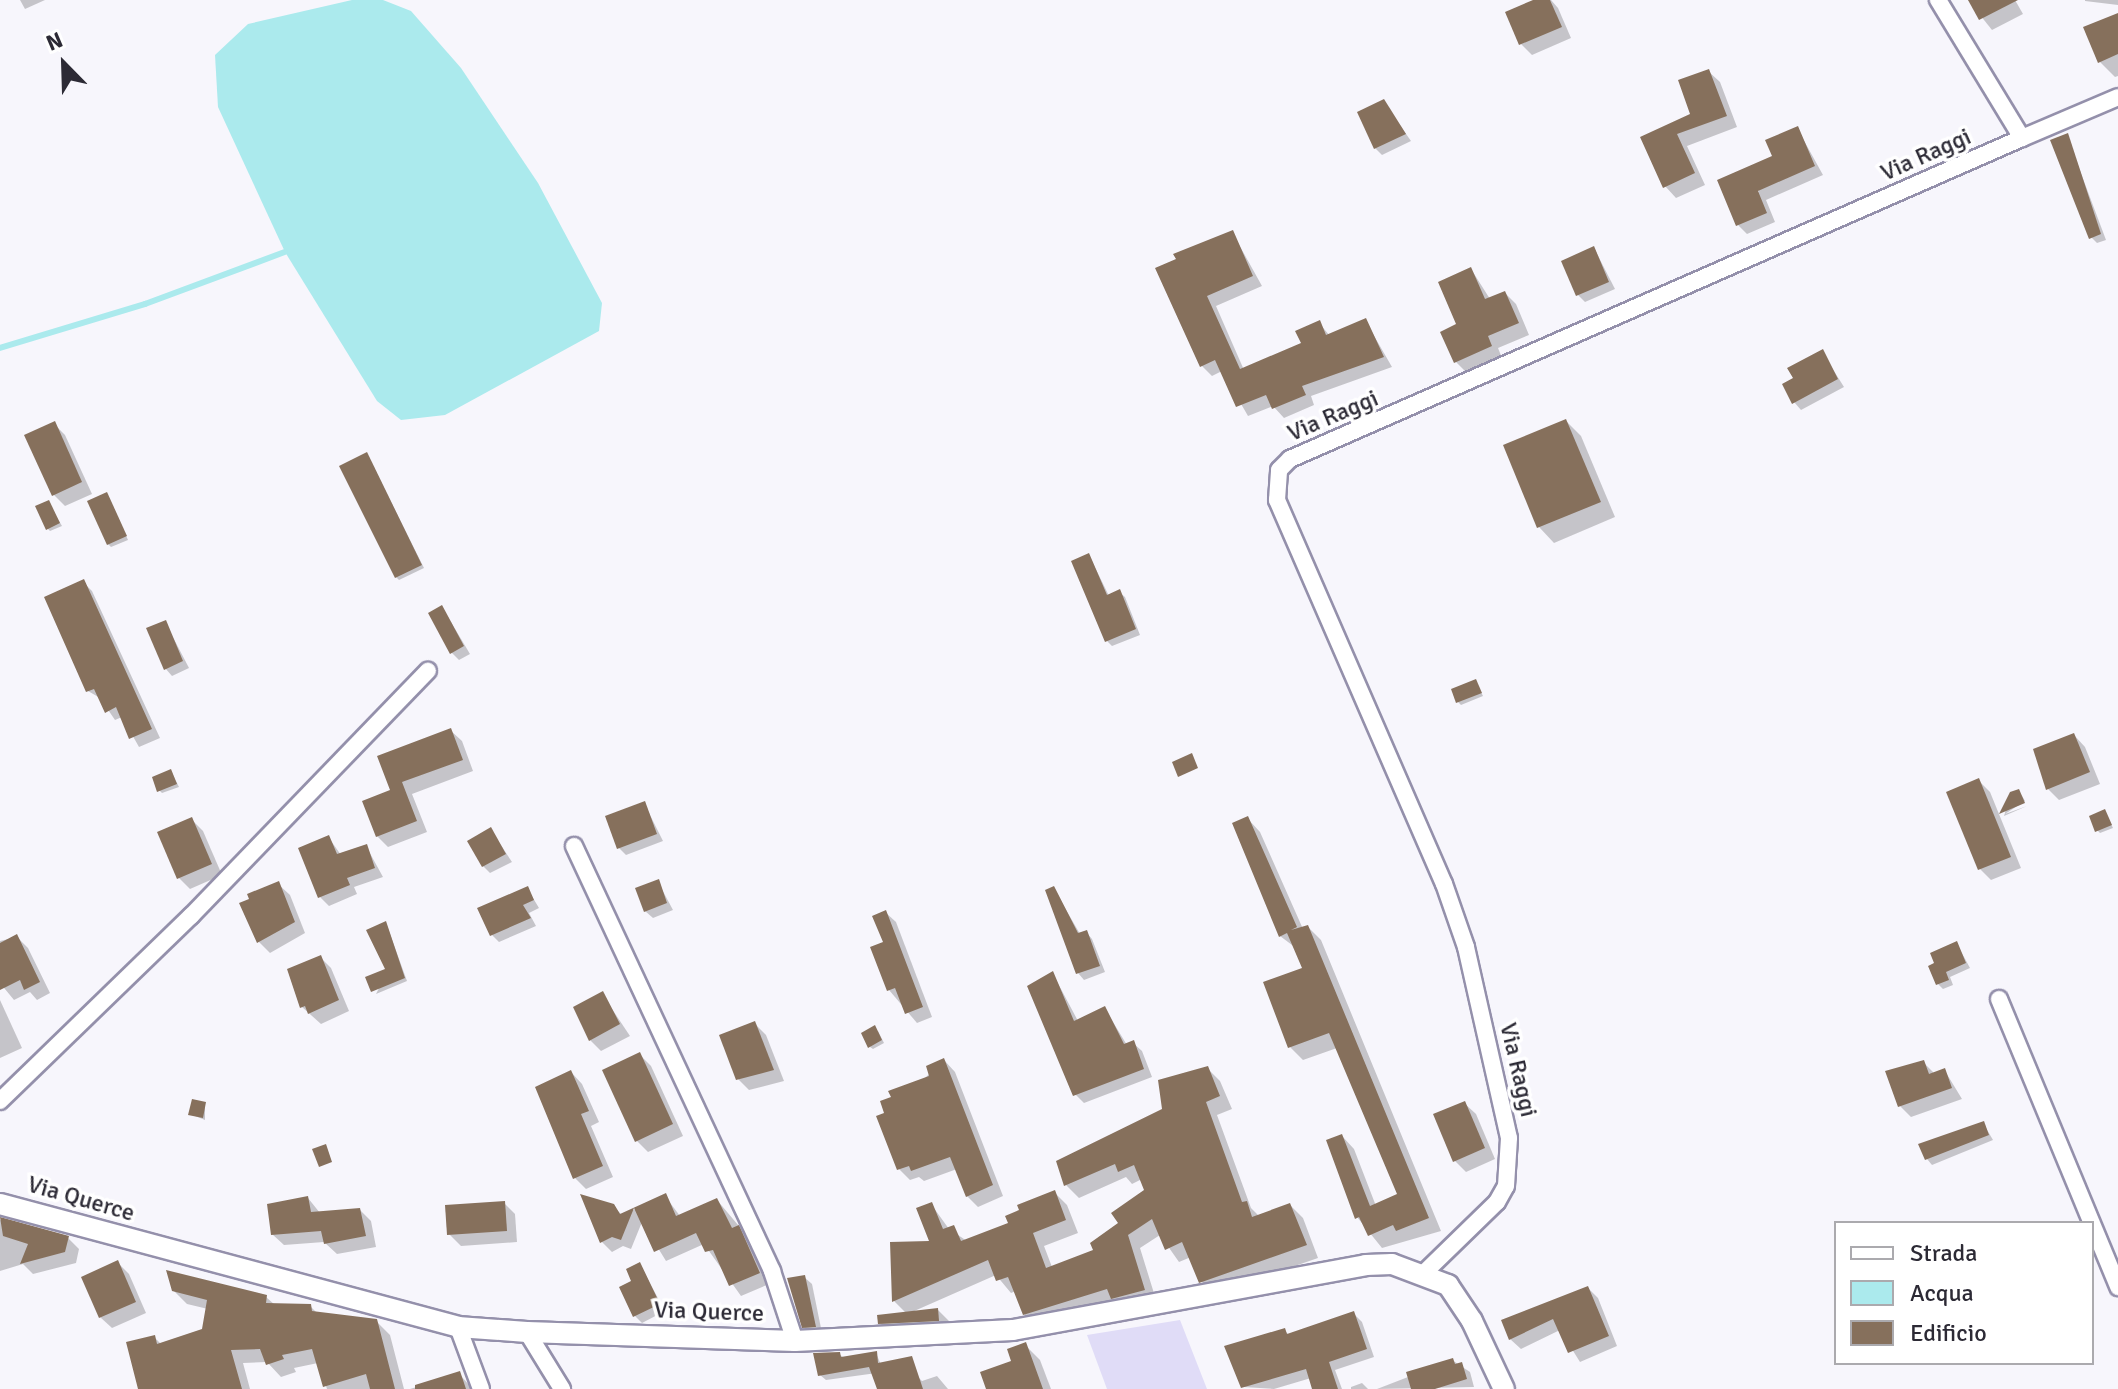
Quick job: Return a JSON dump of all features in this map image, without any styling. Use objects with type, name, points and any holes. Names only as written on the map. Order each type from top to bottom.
[{"type":"street","points":[[1938,0],[2022,138],[2118,97]]},
{"type":"street","name":"Via Raggi","points":[[1425,1272],[1497,1202],[1506,1186],[1509,1138],[1457,922],[1277,500],[1279,470],[1290,459],[1449,394],[2022,138]]},
{"type":"street","points":[[0,1101],[191,916],[428,671]]},
{"type":"street","points":[[574,846],[772,1271],[795,1341]]},
{"type":"street","points":[[1999,999],[2091,1221]]},
{"type":"street","name":"Via Querce","points":[[0,1204],[458,1327],[527,1332],[795,1341],[1013,1330],[1366,1265],[1425,1272]]},
{"type":"street","points":[[2094,1229],[2118,1287]]},
{"type":"street","points":[[1425,1272],[1448,1285],[1472,1321],[1504,1389]]},
{"type":"street","points":[[458,1327],[481,1389]]},
{"type":"street","points":[[527,1332],[562,1389]]},
{"type":"shaded area","points":[[1180,1320],[1207,1389],[1107,1389],[1087,1335]]},
{"type":"water","points":[[352,0],[383,0],[411,11],[461,68],[538,183],[602,303],[599,331],[445,415],[401,420],[377,401],[285,252],[218,107],[215,55],[248,24]]},
{"type":"building","points":[[1533,0],[1550,0],[1562,27],[1519,45],[1505,12]]},
{"type":"building","points":[[1968,0],[2018,0],[1979,20]]},
{"type":"building","points":[[2118,13],[2118,54],[2098,63],[2083,27]]},
{"type":"building","points":[[1709,69],[1727,116],[1677,134],[1695,173],[1663,188],[1640,137],[1690,114],[1678,80]]},
{"type":"building","points":[[1384,99],[1406,134],[1374,149],[1357,112]]},
{"type":"building","points":[[1798,126],[1815,166],[1758,191],[1767,213],[1736,226],[1717,180],[1772,156],[1765,140]]},
{"type":"building","points":[[2068,133],[2101,234],[2089,239],[2050,140]]},
{"type":"building","points":[[1233,230],[1253,276],[1207,296],[1240,369],[1301,343],[1295,331],[1320,320],[1326,335],[1366,318],[1384,357],[1302,386],[1306,395],[1272,409],[1266,395],[1236,407],[1215,360],[1200,367],[1155,268],[1176,259],[1173,254]]},
{"type":"building","points":[[1594,246],[1609,282],[1576,296],[1561,261]]},
{"type":"building","points":[[1471,267],[1485,299],[1505,291],[1519,323],[1488,336],[1492,346],[1454,363],[1440,332],[1456,324],[1438,282]]},
{"type":"building","points":[[1823,349],[1838,379],[1792,404],[1782,384],[1793,378],[1787,368]]},
{"type":"building","points":[[1566,419],[1601,502],[1537,528],[1503,445]]},
{"type":"building","points":[[55,421],[82,482],[52,496],[24,435]]},
{"type":"building","points":[[367,452],[422,565],[395,578],[339,466]]},
{"type":"building","points":[[107,492],[127,536],[107,545],[87,501]]},
{"type":"building","points":[[49,500],[60,523],[46,530],[35,506]]},
{"type":"building","points":[[1089,553],[1107,595],[1120,589],[1136,629],[1105,642],[1071,561]]},
{"type":"building","points":[[84,579],[152,729],[129,739],[116,707],[105,713],[94,689],[86,692],[44,597]]},
{"type":"building","points":[[442,605],[464,646],[450,654],[428,613]]},
{"type":"building","points":[[166,620],[183,661],[164,670],[146,628]]},
{"type":"building","points":[[1476,679],[1482,693],[1456,703],[1451,689]]},
{"type":"building","points":[[451,728],[463,760],[402,782],[417,821],[376,837],[362,801],[390,790],[377,756]]},
{"type":"building","points":[[2074,733],[2090,772],[2046,790],[2033,749]]},
{"type":"building","points":[[1192,753],[1198,768],[1178,777],[1172,762]]},
{"type":"building","points":[[171,769],[177,784],[157,792],[152,777]]},
{"type":"building","points":[[1979,778],[2011,857],[1978,870],[1946,792]]},
{"type":"building","points":[[2019,789],[2025,803],[1999,814],[2010,792]]},
{"type":"building","points":[[645,801],[657,834],[617,849],[605,816]]},
{"type":"building","points":[[2105,809],[2112,825],[2095,832],[2089,816]]},
{"type":"building","points":[[1248,816],[1297,927],[1291,930],[1308,925],[1429,1218],[1396,1231],[1393,1225],[1368,1236],[1359,1217],[1355,1219],[1326,1140],[1342,1134],[1370,1206],[1397,1194],[1329,1033],[1288,1048],[1263,982],[1302,968],[1287,933],[1279,937],[1232,823]]},
{"type":"building","points":[[192,817],[212,864],[177,879],[157,832]]},
{"type":"building","points":[[491,827],[506,854],[482,867],[467,841]]},
{"type":"building","points":[[329,835],[337,854],[367,844],[375,868],[347,878],[350,885],[318,898],[298,848]]},
{"type":"building","points":[[659,879],[667,903],[644,912],[635,888]]},
{"type":"building","points":[[279,881],[295,922],[257,943],[239,903],[249,899],[247,894]]},
{"type":"building","points":[[528,886],[534,900],[523,905],[531,918],[490,936],[477,908]]},
{"type":"building","points":[[1054,886],[1078,933],[1087,930],[1100,966],[1076,974],[1045,890]]},
{"type":"building","points":[[886,910],[923,1007],[905,1014],[895,988],[887,991],[870,947],[883,942],[872,916]]},
{"type":"building","points":[[386,921],[405,978],[371,992],[365,977],[385,969],[366,930]]},
{"type":"building","points":[[17,934],[40,982],[24,990],[20,980],[0,990],[0,943]]},
{"type":"building","points":[[1957,941],[1966,963],[1946,972],[1949,980],[1936,985],[1928,966],[1934,963],[1930,953]]},
{"type":"building","points":[[321,955],[339,1000],[308,1014],[305,1006],[300,1008],[287,969]]},
{"type":"building","points":[[1053,971],[1074,1021],[1105,1006],[1124,1044],[1134,1040],[1144,1069],[1073,1096],[1027,986]]},
{"type":"building","points":[[603,991],[620,1024],[589,1041],[573,1007]]},
{"type":"building","points":[[755,1021],[774,1070],[736,1080],[719,1035]]},
{"type":"building","points":[[875,1025],[882,1040],[868,1048],[861,1033]]},
{"type":"building","points":[[640,1052],[673,1124],[635,1142],[602,1070]]},
{"type":"building","points":[[944,1058],[993,1185],[966,1197],[950,1157],[911,1171],[909,1166],[897,1170],[876,1116],[884,1113],[880,1101],[891,1097],[888,1091],[929,1076],[926,1066]]},
{"type":"building","points":[[1924,1060],[1929,1074],[1945,1068],[1952,1088],[1898,1107],[1885,1071]]},
{"type":"building","points":[[1208,1066],[1220,1096],[1206,1102],[1242,1202],[1247,1201],[1252,1217],[1290,1203],[1307,1245],[1199,1283],[1182,1242],[1165,1250],[1152,1219],[1128,1235],[1145,1290],[1111,1299],[1107,1289],[1023,1315],[1008,1277],[996,1281],[988,1260],[892,1302],[890,1242],[929,1241],[916,1208],[932,1202],[943,1229],[954,1225],[961,1241],[1008,1223],[1005,1216],[1019,1210],[1017,1205],[1055,1190],[1066,1220],[1033,1233],[1046,1268],[1093,1250],[1090,1243],[1118,1223],[1111,1213],[1144,1190],[1134,1165],[1118,1172],[1115,1164],[1064,1186],[1056,1161],[1162,1109],[1158,1080]]},
{"type":"building","points":[[571,1070],[589,1111],[581,1114],[603,1166],[573,1179],[535,1087]]},
{"type":"building","points":[[192,1099],[206,1102],[203,1118],[188,1115]]},
{"type":"building","points":[[1465,1101],[1485,1148],[1453,1162],[1433,1114]]},
{"type":"building","points":[[1984,1121],[1989,1135],[1925,1160],[1918,1144]]},
{"type":"building","points":[[326,1144],[332,1162],[319,1167],[312,1149]]},
{"type":"building","points":[[666,1193],[676,1216],[717,1198],[732,1228],[739,1225],[760,1273],[729,1286],[713,1250],[705,1252],[696,1233],[654,1252],[634,1208],[621,1240],[612,1237],[600,1243],[580,1194],[614,1204],[620,1214]]},
{"type":"building","points":[[308,1196],[311,1212],[360,1208],[366,1236],[324,1244],[321,1231],[271,1235],[267,1204]]},
{"type":"building","points":[[505,1201],[507,1231],[447,1235],[445,1205]]},
{"type":"building","points":[[0,1217],[69,1236],[65,1252],[20,1264],[28,1244],[3,1236]]},
{"type":"building","points":[[118,1260],[136,1302],[99,1318],[81,1277]]},
{"type":"building","points":[[640,1262],[660,1304],[633,1317],[619,1287],[631,1281],[626,1269]]},
{"type":"building","points":[[166,1270],[267,1295],[266,1303],[311,1304],[312,1311],[377,1319],[395,1389],[370,1389],[366,1374],[323,1387],[312,1349],[282,1355],[284,1359],[266,1365],[260,1349],[231,1350],[242,1389],[138,1389],[126,1342],[155,1335],[157,1344],[202,1329],[207,1300],[172,1291]]},
{"type":"building","points":[[805,1275],[816,1327],[802,1328],[787,1278]]},
{"type":"building","points":[[1588,1286],[1609,1336],[1568,1353],[1553,1319],[1509,1340],[1501,1320]]},
{"type":"building","points":[[938,1308],[939,1321],[878,1324],[877,1315]]},
{"type":"building","points":[[1354,1311],[1367,1349],[1329,1362],[1338,1389],[1312,1389],[1306,1369],[1241,1388],[1224,1346],[1285,1328],[1287,1334]]},
{"type":"building","points":[[1026,1342],[1043,1389],[986,1389],[980,1372],[1011,1361],[1007,1349]]},
{"type":"building","points":[[877,1351],[878,1363],[912,1356],[923,1389],[877,1389],[869,1367],[818,1376],[813,1353],[840,1352],[841,1357]]},
{"type":"building","points":[[1453,1358],[1455,1364],[1462,1362],[1467,1379],[1435,1389],[1411,1389],[1406,1372]]},
{"type":"building","points":[[460,1371],[466,1389],[415,1389],[415,1385]]},
{"type":"waterway","points":[[0,348],[145,304],[285,252]]}]
